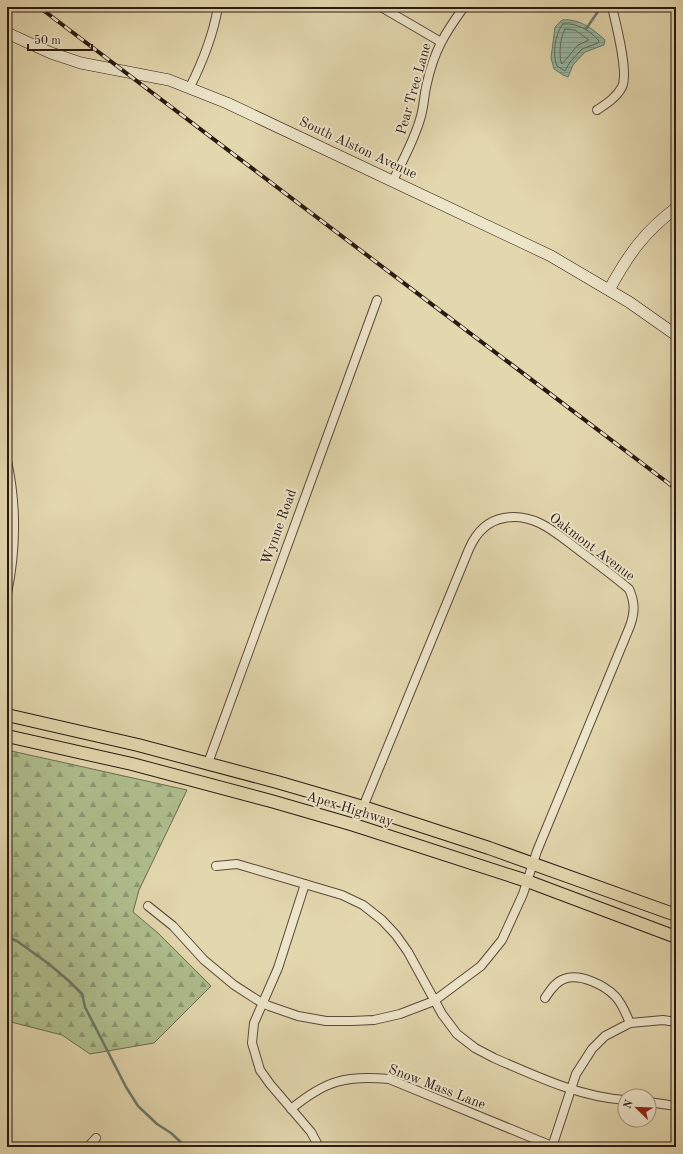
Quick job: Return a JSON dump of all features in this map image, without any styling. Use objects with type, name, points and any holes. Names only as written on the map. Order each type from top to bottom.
[{"type":"main road","name":"Apex Highway","points":[[7,716],[91,733],[208,763],[363,807],[489,848],[676,915]]},
{"type":"main road","name":"Apex Highway","points":[[7,736],[132,764],[264,799],[527,881],[676,936]]},
{"type":"street","points":[[190,87],[209,44],[214,29],[218,7]]},
{"type":"street","points":[[381,7],[441,42]]},
{"type":"street","name":"Pear Tree Lane","points":[[393,181],[413,140],[421,116],[426,84],[433,61],[447,30],[464,7]]},
{"type":"street","points":[[597,110],[612,100],[622,86],[624,68],[612,7]]},
{"type":"street","name":"South Alston Avenue","points":[[7,33],[51,53],[81,63],[169,80],[190,87],[227,103],[551,256],[644,311],[676,335]]},
{"type":"street","points":[[609,290],[637,245],[661,219],[676,208]]},
{"type":"street","name":"Wynne Road","points":[[208,763],[377,300]]},
{"type":"street","points":[[7,461],[13,497],[15,522],[14,552],[7,594]]},
{"type":"street","name":"Oakmont Avenue","points":[[148,906],[173,926],[204,960],[234,985],[262,1003],[298,1016],[326,1022],[374,1020],[400,1014],[434,1001],[481,966],[502,940],[523,894],[533,864],[630,626],[634,614],[634,606],[629,588],[555,532],[525,517],[513,516],[500,518],[493,521],[481,530],[474,540],[363,807]]},
{"type":"street","points":[[216,866],[237,864],[349,898],[363,905],[382,920],[396,935],[408,952],[442,1014],[457,1034],[479,1051],[571,1089],[593,1096],[617,1099]]},
{"type":"street","points":[[305,884],[278,968],[254,1023],[252,1043],[260,1070],[311,1132],[319,1147]]},
{"type":"street","points":[[545,998],[554,986],[565,979],[578,978],[596,982],[616,997],[630,1023]]},
{"type":"street","points":[[552,1147],[576,1074],[592,1049],[606,1036],[630,1023],[663,1020],[676,1022]]},
{"type":"street","name":"Snow Mass Lane","points":[[291,1109],[308,1095],[326,1085],[347,1079],[368,1077],[389,1079],[552,1147]]},
{"type":"street","points":[[657,1103],[676,1106]]},
{"type":"street","points":[[88,1147],[96,1138]]},
{"type":"green space","points":[[7,750],[187,790],[139,890],[133,912],[158,933],[211,986],[154,1043],[90,1054],[62,1035],[7,1021]]},
{"type":"water","points":[[562,20],[574,21],[585,25],[605,40],[604,45],[585,52],[573,65],[568,77],[554,69],[551,58],[555,27]]},
{"type":"waterway","points":[[586,29],[601,7]]},
{"type":"waterway","points":[[7,937],[17,941],[49,964],[82,994],[85,1007],[126,1087],[138,1106],[157,1124],[171,1133],[186,1147]]},
{"type":"railway","points":[[39,7],[676,489]]}]
